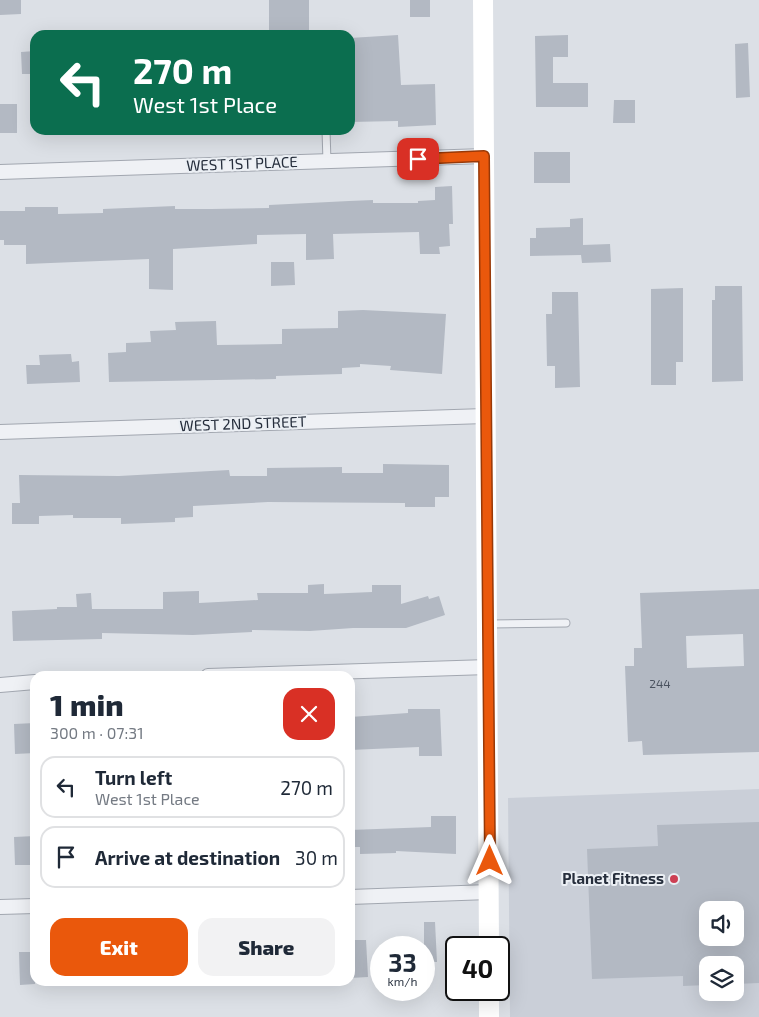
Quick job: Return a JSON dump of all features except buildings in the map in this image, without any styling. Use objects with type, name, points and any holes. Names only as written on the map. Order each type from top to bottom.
[{"type":"street","points":[[483,0],[489,936]]},
{"type":"street","name":"WEST 1ST PLACE","points":[[0,172],[484,156]]},
{"type":"street","name":"WEST 2ND STREET","points":[[0,432],[485,416]]},
{"type":"street","points":[[355,671],[488,667]]},
{"type":"street","points":[[0,685],[30,682]]},
{"type":"street","points":[[355,897],[489,892]]},
{"type":"street","points":[[0,907],[30,906]]},
{"type":"street","points":[[489,1001],[489,1017]]},
{"type":"lane","points":[[326,135],[327,162]]},
{"type":"lane","points":[[488,624],[566,623]]},
{"type":"shaded area","points":[[759,789],[759,1017],[510,1017],[508,798]]},
{"type":"place","name":"Planet Fitness","points":[[674,879]]},
{"type":"route","points":[[418,159],[484,156],[490,861]]}]
